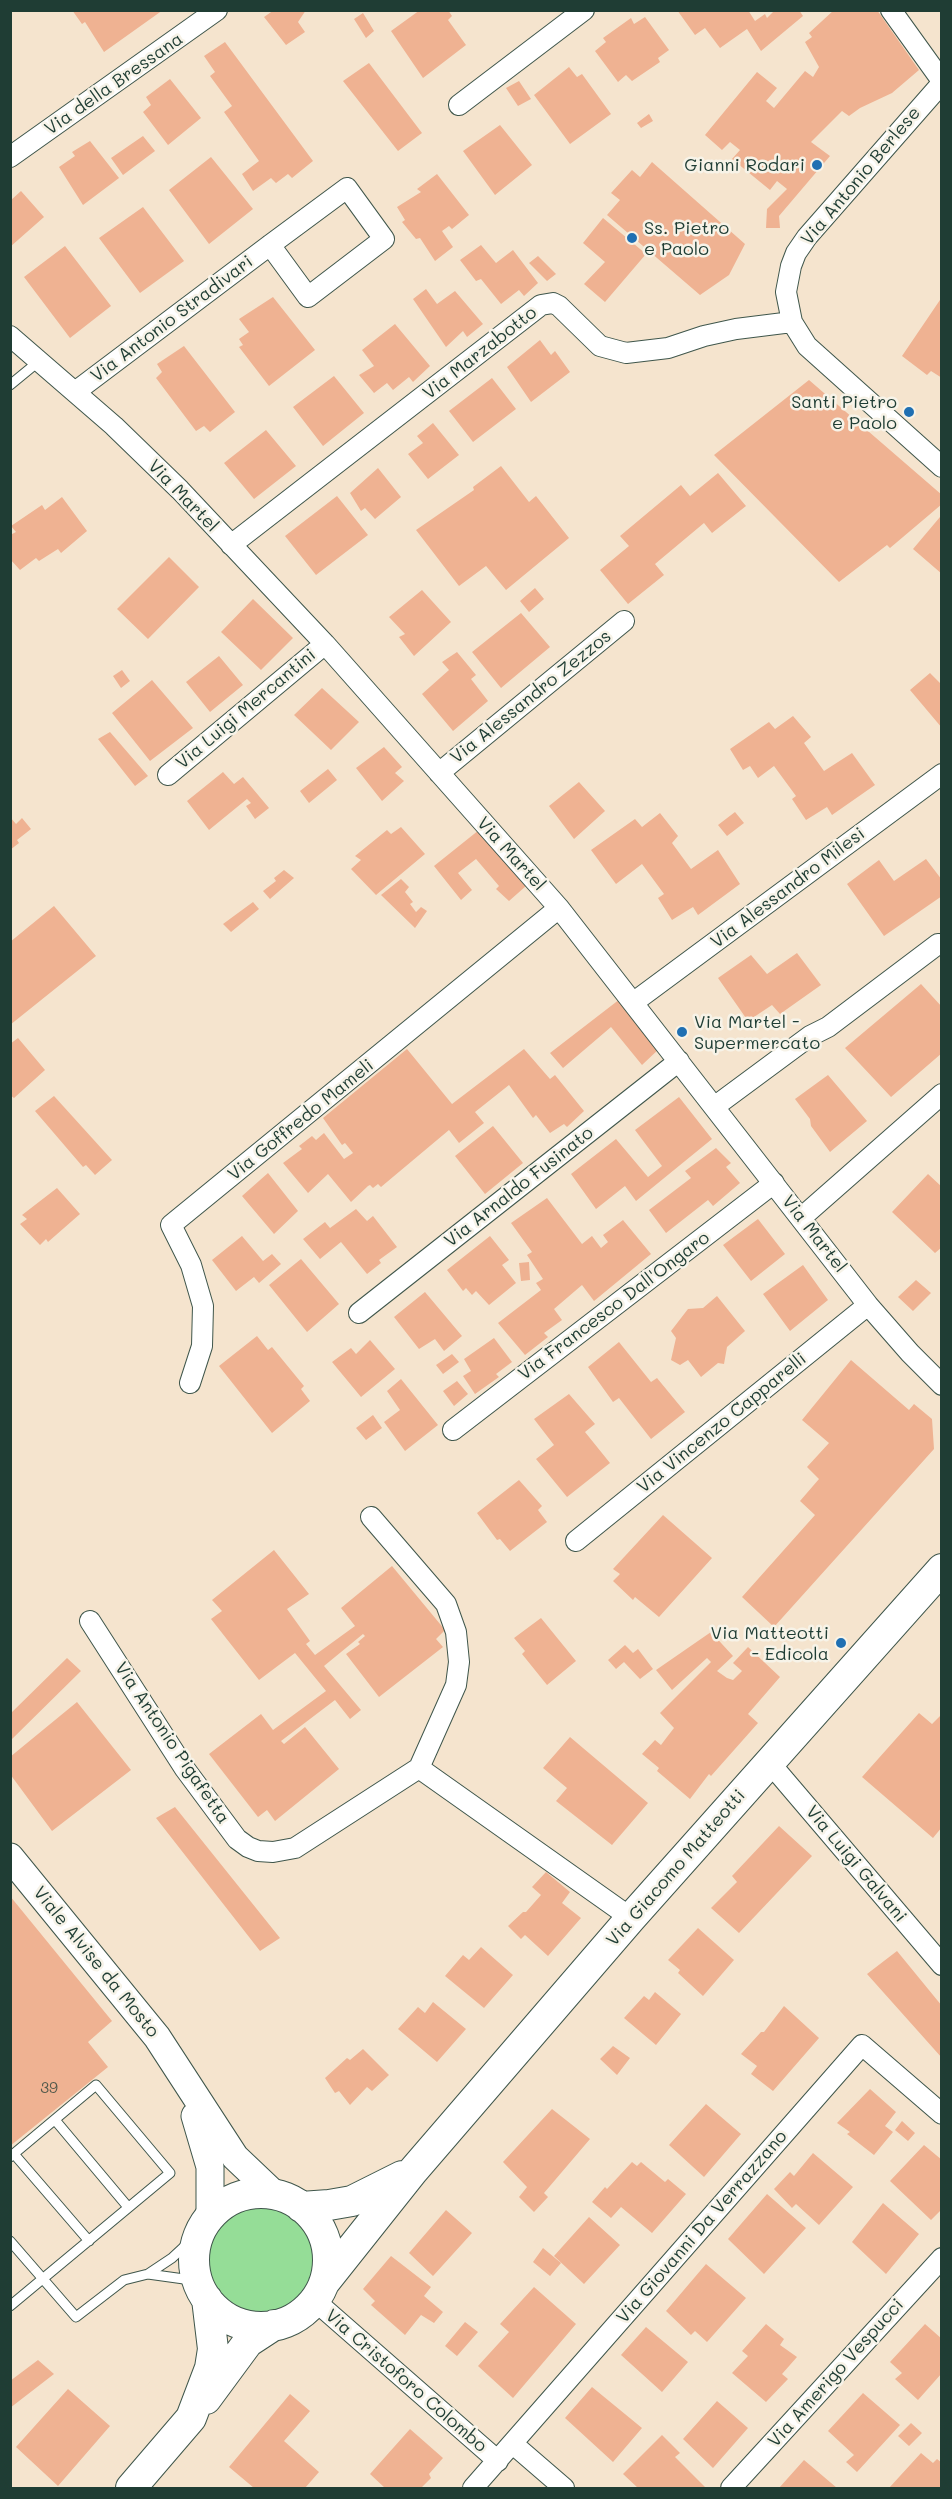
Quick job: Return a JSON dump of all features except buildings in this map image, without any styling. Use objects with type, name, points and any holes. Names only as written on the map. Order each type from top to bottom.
[{"type":"main road","name":"Via Giacomo Matteotti","points":[[319,2292],[413,2170],[631,1918],[942,1569]]},
{"type":"main road","name":"Viale Alvise da Mosto","points":[[10,1857],[157,2037],[235,2157],[274,2194]]},
{"type":"main road","name":"Viale Alvise da Mosto","points":[[177,2070],[199,2125],[210,2166],[212,2180],[205,2224]]},
{"type":"main road","name":"Via Giacomo Matteotti","points":[[302,2207],[352,2201],[413,2170]]},
{"type":"main road","points":[[191,2418],[210,2368],[213,2349],[204,2294],[195,2271],[194,2252],[205,2224],[223,2204],[238,2197],[256,2193],[274,2194],[288,2199],[302,2207],[316,2222],[325,2241],[327,2262],[319,2292],[303,2312],[290,2320],[274,2325],[253,2326],[232,2321],[215,2309],[204,2294]]},
{"type":"main road","points":[[131,2488],[231,2369],[248,2342],[274,2325]]},
{"type":"street","name":"Via della Bressana","points":[[10,157],[217,10]]},
{"type":"street","points":[[459,105],[584,10]]},
{"type":"street","points":[[891,10],[942,82]]},
{"type":"street","name":"Via Antonio Berlese","points":[[790,315],[787,278],[796,252],[942,82]]},
{"type":"street","name":"Via Antonio Stradivari","points":[[75,392],[270,245],[347,188],[384,239],[308,297],[270,245]]},
{"type":"street","name":"Via Marzabotto","points":[[231,545],[541,305],[553,303],[600,346],[626,353],[668,348],[790,315]]},
{"type":"street","points":[[790,315],[802,340],[816,356],[942,467]]},
{"type":"street","name":"Via Martel","points":[[10,336],[114,426],[180,490],[325,644],[559,908],[868,1305],[942,1385]]},
{"type":"street","name":"Via Alessandro Zezzos","points":[[439,773],[624,621]]},
{"type":"street","name":"Via Luigi Mercantini","points":[[168,775],[325,644]]},
{"type":"street","name":"Via Alessandro Milesi","points":[[634,1002],[942,774]]},
{"type":"street","name":"Via Goffredo Mameli","points":[[190,1383],[202,1346],[203,1306],[191,1265],[171,1225],[559,908]]},
{"type":"street","points":[[714,1107],[810,1036],[828,1027],[938,944]]},
{"type":"street","name":"Via Arnaldo Fusinato","points":[[359,1314],[679,1061]]},
{"type":"street","points":[[801,1218],[942,1094]]},
{"type":"street","name":"Via Francesco Dall'Ongaro","points":[[453,1430],[774,1183]]},
{"type":"street","name":"Via Vincenzo Capparelli","points":[[576,1540],[868,1305]]},
{"type":"street","points":[[371,1517],[446,1604],[456,1632],[459,1662],[456,1685],[419,1768],[631,1918]]},
{"type":"street","name":"Via Antonio Pigafetta","points":[[90,1621],[185,1769],[237,1839],[248,1847],[258,1851],[273,1852],[295,1848],[419,1768]]},
{"type":"street","name":"Via Luigi Galvani","points":[[770,1762],[942,1965]]},
{"type":"street","name":"Via Giovanni Da Verrazzano","points":[[480,2486],[513,2444],[862,2045],[942,2114]]},
{"type":"street","name":"Via Amerigo Vespucci","points":[[731,2488],[942,2258]]},
{"type":"street","name":"Via Cristoforo Colombo","points":[[319,2292],[498,2462]]},
{"type":"street","name":"Via Cristoforo Colombo","points":[[513,2444],[564,2488]]},
{"type":"lane","points":[[10,385],[38,362]]},
{"type":"lane","points":[[10,2306],[89,2241],[128,2207],[170,2173],[96,2085],[12,2156],[89,2241]]},
{"type":"lane","points":[[55,2120],[128,2207]]},
{"type":"lane","points":[[10,2241],[76,2317],[124,2280],[148,2274],[172,2258],[205,2224]]},
{"type":"lane","points":[[148,2274],[184,2279],[204,2294]]},
{"type":"green space","points":[[262,2206],[282,2210],[300,2221],[311,2239],[315,2259],[311,2279],[300,2297],[282,2308],[262,2312],[242,2308],[224,2297],[213,2279],[209,2259],[213,2239],[224,2221],[242,2210]]},
{"type":"place","name":"Gianni Rodari","points":[[817,165]]},
{"type":"place","name":"Ss. Pietro e Paolo","points":[[632,238]]},
{"type":"place","name":"Santi Pietro e Paolo","points":[[909,412]]},
{"type":"place","name":"Via Martel - Supermercato","points":[[682,1032]]},
{"type":"place","name":"Via Matteotti - Edicola","points":[[841,1643]]}]
